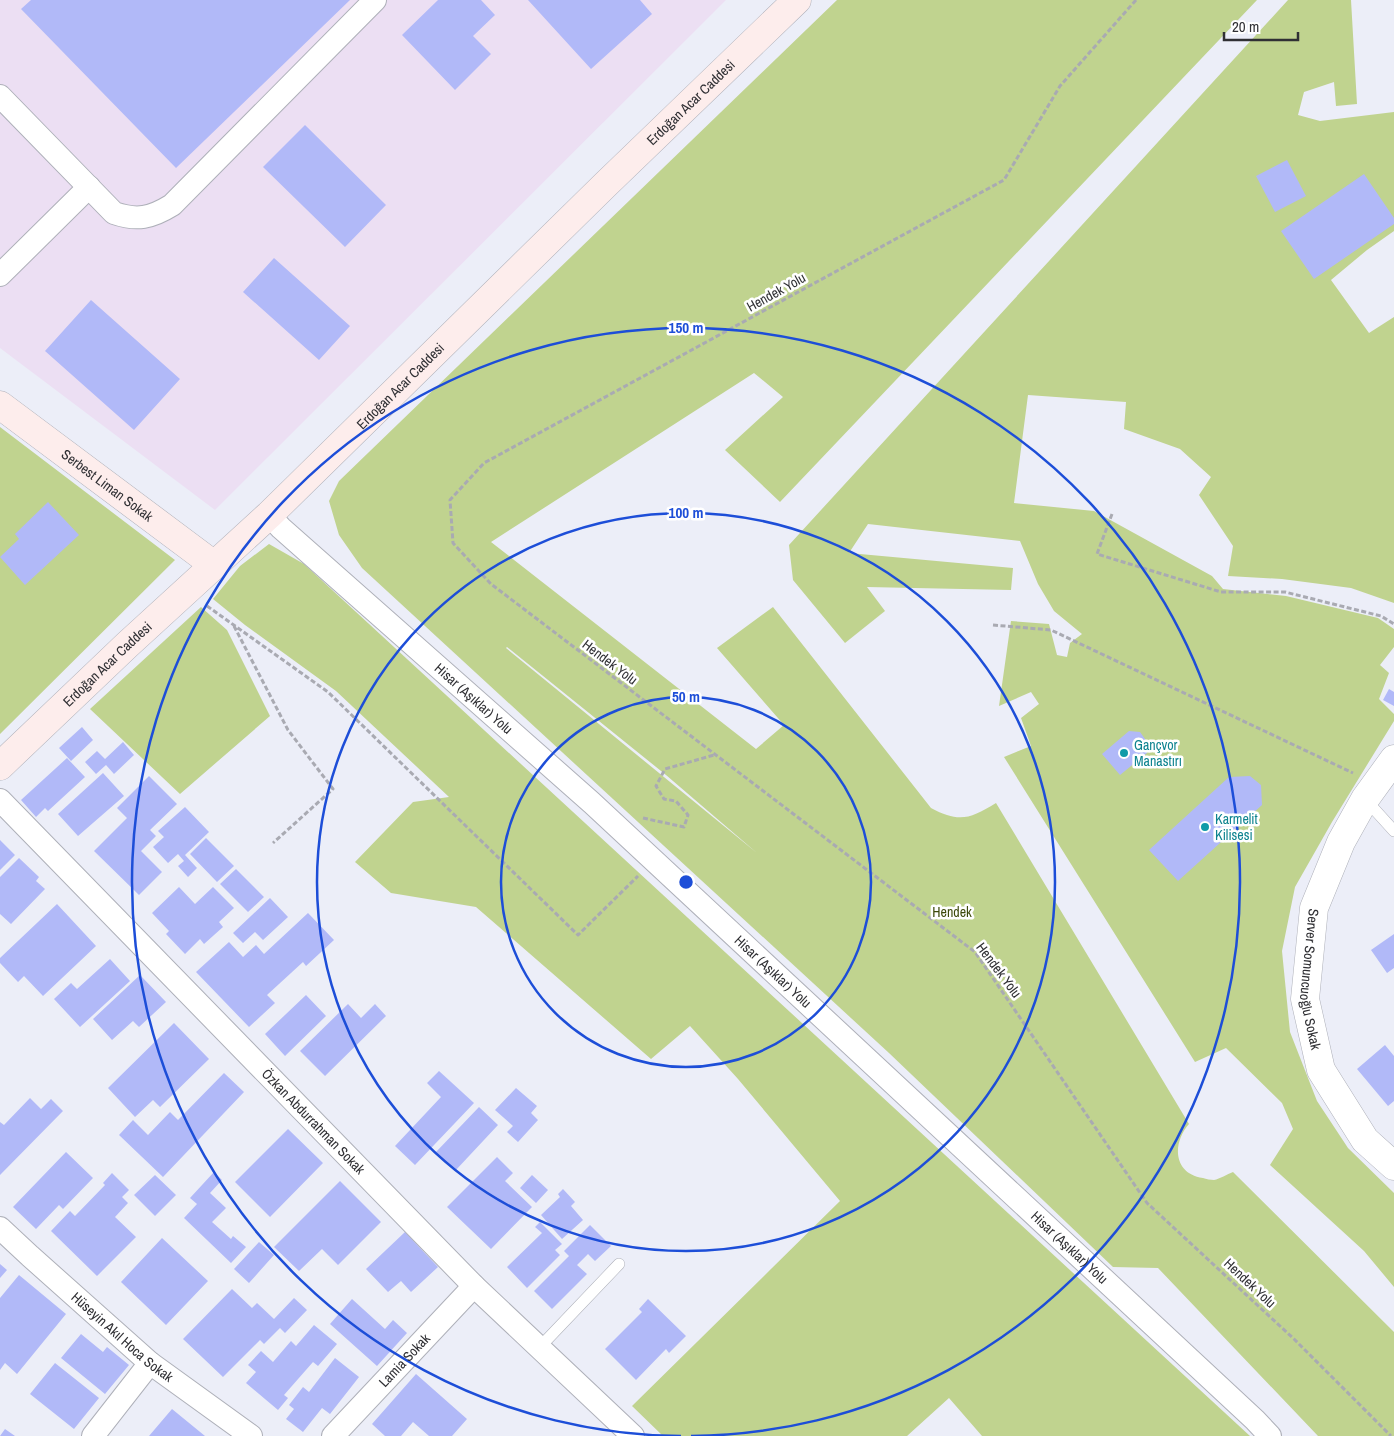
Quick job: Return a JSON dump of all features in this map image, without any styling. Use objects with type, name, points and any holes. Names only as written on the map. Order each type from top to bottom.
[{"type":"main road","name":"Erdoğan Acar Caddesi","points":[[0,766],[270,514],[605,185],[798,0]]},
{"type":"main road","name":"Serbest Liman Sokak","points":[[0,405],[214,565]]},
{"type":"street","points":[[0,96],[114,212],[127,217],[142,218],[157,215],[172,205],[375,0]]},
{"type":"street","points":[[0,275],[90,187]]},
{"type":"street","name":"Hisar (Aşıklar) Yolu","points":[[270,514],[281,528],[654,860],[1270,1436]]},
{"type":"street","name":"Server Somuncuoğlu Sokak","points":[[1394,759],[1371,791],[1341,842],[1314,908],[1305,999],[1321,1070],[1364,1140],[1394,1166]]},
{"type":"street","name":"Özkan Abdurrahman Sokak","points":[[0,800],[474,1286],[633,1436]]},
{"type":"street","name":"Hüseyin Akıl Hoca Sokak","points":[[0,1228],[150,1363],[251,1436]]},
{"type":"street","name":"Lamia Sokak","points":[[334,1436],[474,1286]]},
{"type":"street","points":[[93,1436],[150,1363]]},
{"type":"lane","points":[[1371,791],[1394,831]]},
{"type":"lane","points":[[539,1348],[619,1264]]},
{"type":"path","name":"Hendek Yolu","points":[[1136,0],[1060,86],[1004,180],[484,463],[450,500],[453,543],[491,584],[975,952],[1147,1203],[1294,1338],[1391,1436]]},
{"type":"path","points":[[1112,514],[1097,554],[1221,592],[1285,592],[1381,616],[1394,624]]},
{"type":"path","points":[[186,591],[328,692],[578,935],[654,860]]},
{"type":"path","points":[[233,624],[288,730],[332,789],[272,843]]},
{"type":"path","points":[[992,626],[1051,630],[1371,791]]},
{"type":"path","points":[[638,816],[684,827],[688,815],[676,801],[664,799],[656,786],[665,769],[715,755]]},
{"type":"shaded area","points":[[0,0],[726,0],[215,510],[0,348]]},
{"type":"green space","name":"Hendek","points":[[837,0],[1257,0],[780,502],[725,450],[783,397],[754,373],[491,542],[756,749],[784,725],[717,648],[773,607],[931,808],[949,816],[964,817],[979,813],[996,803],[1189,1124],[1183,1132],[1178,1148],[1178,1157],[1186,1171],[1210,1180],[1233,1172],[1394,1332],[1394,1436],[1318,1436],[1158,1268],[1113,1267],[889,1053],[362,568],[339,535],[329,501],[339,481]],"holes":[[[507,647],[666,775],[757,853],[506,648]]]},
{"type":"green space","points":[[1288,0],[1351,0],[1357,104],[1336,106],[1334,82],[1304,92],[1298,115],[1320,121],[1394,112],[1394,231],[1367,250],[1331,280],[1369,333],[1394,317],[1394,603],[1351,588],[1282,579],[1228,576],[1233,546],[1199,495],[1211,477],[1180,449],[1124,429],[1126,402],[1028,395],[1014,503],[1094,511],[1212,576],[1223,589],[1286,596],[1378,618],[1394,629],[1394,647],[1380,665],[1389,673],[1379,699],[1394,714],[1394,721],[1332,822],[1295,887],[1282,951],[1290,1032],[1317,1101],[1348,1148],[1394,1193],[1394,1287],[1364,1251],[1270,1165],[1293,1129],[1282,1103],[1226,1048],[1195,1062],[1004,757],[1031,746],[1021,718],[1039,704],[1031,692],[999,706],[1011,621],[1049,624],[1057,655],[1067,657],[1070,643],[1082,634],[1054,611],[1038,584],[1020,541],[868,524],[849,553],[1013,568],[1011,590],[867,587],[885,611],[845,643],[793,580],[789,545]]},
{"type":"green space","points":[[0,427],[175,560],[0,734]]},
{"type":"green space","points":[[269,544],[304,564],[1250,1436],[982,1436],[949,1398],[907,1436],[663,1436],[632,1406],[840,1201],[738,1079],[690,1026],[651,1059],[476,907],[391,893],[355,862],[413,802],[449,797],[336,691],[245,625],[213,599],[240,566]]},
{"type":"green space","points":[[201,607],[227,630],[270,716],[180,794],[90,709]]},
{"type":"building","points":[[31,0],[350,0],[176,168],[21,9]]},
{"type":"building","points":[[438,0],[481,0],[495,15],[473,36],[491,54],[455,90],[402,35]]},
{"type":"building","points":[[528,0],[640,0],[652,14],[591,69]]},
{"type":"building","points":[[305,125],[386,205],[345,247],[263,167]]},
{"type":"building","points":[[1287,160],[1306,196],[1275,212],[1256,176]]},
{"type":"building","points":[[1364,174],[1394,218],[1394,224],[1314,279],[1281,231]]},
{"type":"building","points":[[274,258],[350,326],[319,360],[243,292]]},
{"type":"building","points":[[91,300],[180,379],[134,430],[45,351]]},
{"type":"building","points":[[48,502],[79,535],[25,585],[0,557],[19,539],[15,534]]},
{"type":"building","points":[[1389,689],[1394,692],[1394,706],[1383,700]]},
{"type":"building","points":[[82,727],[93,740],[71,761],[59,748]]},
{"type":"building","name":"Gançvor Manastırı","points":[[1129,731],[1140,732],[1148,743],[1147,753],[1120,775],[1102,754]]},
{"type":"building","points":[[123,742],[134,755],[114,774],[106,765],[96,774],[85,762],[97,751],[105,759]]},
{"type":"building","points":[[67,758],[85,777],[48,811],[45,808],[36,817],[21,800]]},
{"type":"building","points":[[103,773],[124,796],[78,836],[58,814]]},
{"type":"building","points":[[149,776],[177,804],[150,830],[156,836],[141,851],[162,872],[139,895],[94,851],[127,818],[117,808]]},
{"type":"building","name":"Karmelit Kilisesi","points":[[1250,776],[1261,785],[1262,805],[1178,881],[1149,850],[1229,777]]},
{"type":"building","points":[[185,807],[209,832],[185,855],[197,868],[188,877],[178,866],[184,861],[178,854],[168,863],[153,847],[164,837],[158,831]]},
{"type":"building","points":[[206,838],[234,866],[217,882],[190,854]]},
{"type":"building","points":[[0,840],[15,855],[0,870]]},
{"type":"building","points":[[19,858],[39,877],[36,881],[45,889],[11,924],[0,914],[0,877]]},
{"type":"building","points":[[236,869],[264,897],[248,912],[220,884]]},
{"type":"building","points":[[179,887],[195,904],[213,887],[234,908],[219,922],[223,927],[204,944],[200,939],[185,954],[166,934],[169,931],[152,913]]},
{"type":"building","points":[[270,898],[288,917],[263,940],[255,932],[243,943],[233,933]]},
{"type":"building","points":[[57,904],[96,946],[43,996],[24,976],[18,982],[0,963],[0,958]]},
{"type":"building","points":[[308,913],[334,940],[306,966],[303,962],[267,995],[275,1003],[249,1027],[196,972],[229,942],[243,957],[256,945],[264,954]]},
{"type":"building","points":[[1394,934],[1394,968],[1387,973],[1371,950]]},
{"type":"building","points":[[110,959],[130,981],[80,1027],[54,999],[71,983],[77,989]]},
{"type":"building","points":[[140,975],[166,1002],[139,1027],[133,1021],[112,1040],[93,1019]]},
{"type":"building","points":[[306,995],[326,1016],[285,1056],[265,1034]]},
{"type":"building","points":[[348,1004],[361,1018],[375,1004],[386,1016],[325,1076],[300,1051]]},
{"type":"building","points":[[174,1023],[209,1059],[160,1107],[153,1100],[135,1117],[108,1088]]},
{"type":"building","points":[[1385,1045],[1394,1056],[1394,1101],[1388,1106],[1357,1069]]},
{"type":"building","points":[[439,1071],[474,1103],[415,1165],[395,1146],[441,1097],[427,1083]]},
{"type":"building","points":[[224,1073],[244,1092],[163,1177],[119,1135],[133,1120],[148,1135],[170,1112],[178,1120]]},
{"type":"building","points":[[516,1088],[537,1106],[531,1113],[538,1120],[518,1142],[507,1132],[513,1126],[495,1110]]},
{"type":"building","points":[[30,1098],[41,1109],[51,1099],[63,1111],[0,1175],[0,1122],[4,1125]]},
{"type":"building","points":[[479,1107],[498,1125],[455,1171],[436,1152]]},
{"type":"building","points":[[288,1129],[323,1163],[270,1217],[235,1182]]},
{"type":"building","points":[[66,1152],[93,1178],[63,1209],[59,1205],[36,1229],[13,1207]]},
{"type":"building","points":[[497,1157],[513,1173],[505,1181],[532,1207],[491,1249],[447,1207]]},
{"type":"building","points":[[214,1172],[222,1180],[210,1193],[226,1208],[212,1222],[231,1239],[233,1236],[246,1247],[231,1263],[184,1218],[197,1204],[190,1198]]},
{"type":"building","points":[[112,1173],[129,1190],[122,1197],[128,1203],[115,1217],[136,1237],[97,1276],[51,1231],[70,1211],[75,1216],[105,1185],[103,1183]]},
{"type":"building","points":[[155,1175],[176,1195],[155,1216],[134,1195]]},
{"type":"building","points":[[532,1175],[548,1190],[536,1203],[520,1188]]},
{"type":"building","points":[[340,1181],[381,1222],[338,1265],[322,1249],[299,1271],[274,1247]]},
{"type":"building","points":[[563,1189],[575,1202],[571,1206],[583,1220],[562,1239],[541,1215],[560,1197],[558,1194]]},
{"type":"building","points":[[540,1222],[562,1244],[555,1250],[560,1255],[527,1288],[507,1267],[542,1233],[535,1227]]},
{"type":"building","points":[[590,1225],[611,1246],[595,1261],[588,1254],[577,1265],[587,1274],[552,1309],[534,1291],[569,1256],[564,1251]]},
{"type":"building","points":[[405,1232],[438,1267],[411,1292],[401,1281],[388,1292],[366,1269]]},
{"type":"building","points":[[162,1238],[208,1281],[166,1325],[121,1282]]},
{"type":"building","points":[[259,1242],[274,1255],[249,1283],[234,1269]]},
{"type":"building","points":[[0,1264],[7,1270],[0,1278]]},
{"type":"building","points":[[19,1275],[66,1314],[17,1374],[5,1363],[0,1370],[0,1298]]},
{"type":"building","points":[[232,1289],[252,1308],[257,1303],[274,1319],[294,1298],[307,1310],[285,1333],[280,1328],[264,1344],[260,1340],[223,1377],[183,1339]]},
{"type":"building","points":[[352,1299],[385,1329],[393,1320],[407,1333],[377,1366],[330,1324]]},
{"type":"building","points":[[648,1299],[686,1336],[669,1353],[666,1349],[636,1380],[605,1349],[642,1312],[639,1309]]},
{"type":"building","points":[[314,1325],[337,1344],[318,1366],[313,1362],[284,1395],[288,1398],[278,1410],[246,1383],[256,1372],[248,1365],[261,1351],[273,1362],[291,1341],[296,1346]]},
{"type":"building","points":[[81,1334],[103,1352],[107,1347],[129,1365],[105,1394],[61,1358]]},
{"type":"building","points":[[335,1358],[359,1377],[330,1414],[322,1408],[303,1432],[286,1419],[294,1409],[289,1405],[303,1387],[309,1392]]},
{"type":"building","points":[[55,1363],[99,1398],[74,1429],[30,1394]]},
{"type":"building","points":[[416,1374],[467,1419],[452,1436],[429,1436],[413,1422],[401,1436],[385,1436],[372,1424]]},
{"type":"building","points":[[172,1409],[205,1436],[149,1436]]},
{"type":"building","points":[[5,1429],[15,1436],[0,1436]]},
{"type":"place","name":"Gançvor Manastırı","points":[[1124,753]]},
{"type":"place","name":"Karmelit Kilisesi","points":[[1205,827]]}]
